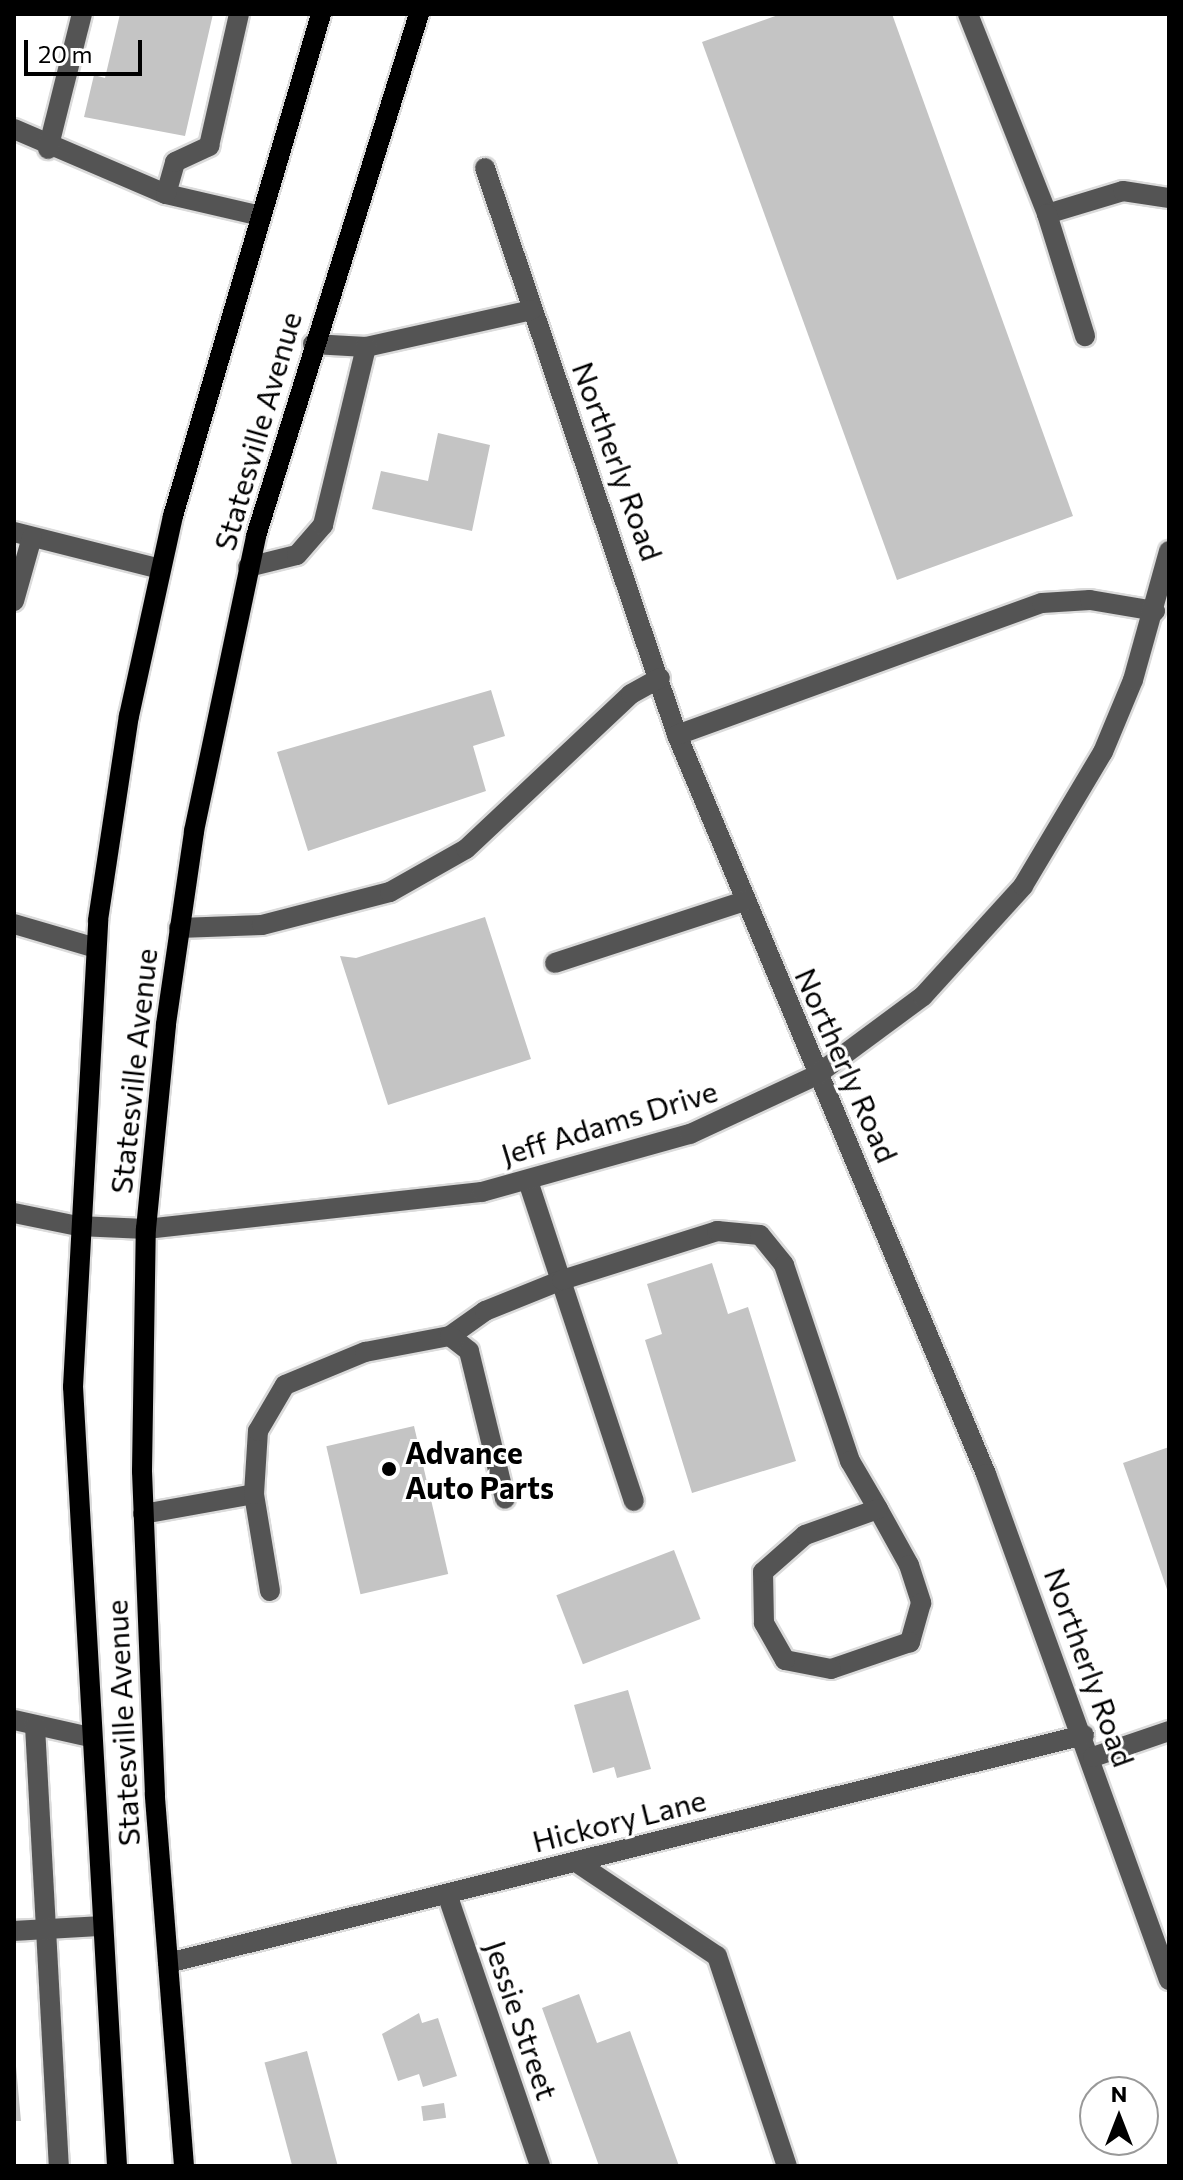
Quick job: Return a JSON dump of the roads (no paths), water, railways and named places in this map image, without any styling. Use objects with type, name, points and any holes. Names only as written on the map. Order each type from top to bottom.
[{"type":"main road","name":"Statesville Avenue","points":[[117,2166],[74,1459],[78,1226],[96,948],[114,804],[160,569],[257,215],[321,14]]},
{"type":"main road","name":"Statesville Avenue","points":[[184,2166],[168,1963],[143,1514],[146,1229],[179,928],[248,567],[313,344],[419,14]]},
{"type":"street","points":[[48,149],[82,14]]},
{"type":"street","points":[[166,194],[175,162],[209,146],[239,14]]},
{"type":"street","points":[[968,14],[1047,214],[1085,336]]},
{"type":"street","points":[[14,129],[48,149],[166,194],[257,215]]},
{"type":"street","name":"Northerly Road","points":[[485,168],[677,735],[815,1076],[986,1474],[1093,1757],[1169,1980]]},
{"type":"street","points":[[1047,214],[1123,191],[1169,198]]},
{"type":"street","points":[[313,344],[366,347],[532,310]]},
{"type":"street","points":[[248,567],[297,555],[323,525],[366,347]]},
{"type":"street","points":[[14,601],[23,534],[160,569]]},
{"type":"street","name":"Jeff Adams Drive","points":[[14,1213],[78,1226],[146,1229],[389,1207],[528,1181],[690,1134],[815,1076],[923,996],[1023,886],[1103,752],[1155,611],[1169,551]]},
{"type":"street","points":[[677,735],[1042,603],[1090,600],[1155,611]]},
{"type":"street","points":[[179,928],[262,925],[390,892],[466,849],[631,694],[660,678]]},
{"type":"street","points":[[555,963],[745,901]]},
{"type":"street","points":[[14,924],[96,948]]},
{"type":"street","points":[[528,1181],[634,1501]]},
{"type":"street","points":[[270,1591],[254,1494],[258,1431],[285,1385],[365,1352],[450,1336],[485,1311],[562,1280],[717,1231],[760,1235],[784,1265],[850,1461],[878,1509],[921,1603],[910,1642],[831,1669],[785,1660],[764,1623],[763,1572],[805,1535],[878,1509]]},
{"type":"street","points":[[450,1336],[469,1351],[505,1499]]},
{"type":"street","points":[[143,1514],[254,1494]]},
{"type":"street","points":[[14,1720],[90,1737]]},
{"type":"street","points":[[35,1726],[59,2166]]},
{"type":"street","points":[[1093,1757],[1169,1731]]},
{"type":"street","name":"Hickory Lane","points":[[168,1963],[1084,1735]]},
{"type":"street","points":[[576,1862],[717,1956],[787,2166]]},
{"type":"street","name":"Jessie Street","points":[[447,1894],[540,2166]]},
{"type":"street","points":[[14,1931],[102,1926]]},
{"type":"place","name":"Advance Auto Parts","points":[[389,1469]]}]
